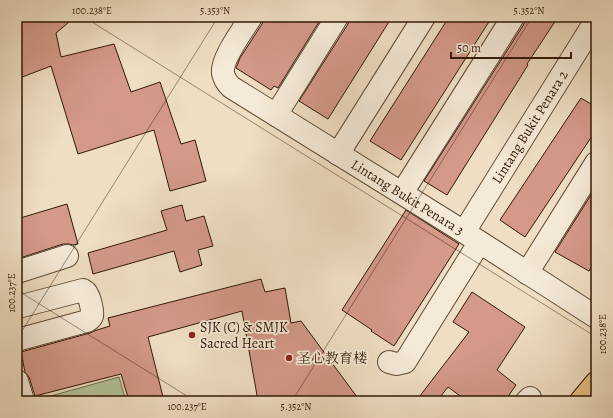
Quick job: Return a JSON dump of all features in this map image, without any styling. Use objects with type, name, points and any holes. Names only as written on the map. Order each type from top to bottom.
[{"type":"main road","points":[[581,401],[596,383]]},
{"type":"street","name":"Lintang Bukit Penara 3","points":[[251,17],[225,59],[223,74],[231,87],[527,272],[593,307]]},
{"type":"street","points":[[276,115],[337,17]]},
{"type":"street","points":[[338,154],[424,17]]},
{"type":"street","points":[[402,193],[513,17]]},
{"type":"street","name":"Lintang Bukit Penara 2","points":[[389,362],[396,364],[405,362],[472,237],[596,20]]},
{"type":"street","points":[[527,272],[596,163]]},
{"type":"street","points":[[17,272],[67,256]]},
{"type":"street","points":[[79,290],[86,292],[90,301],[92,312],[90,319],[22,339],[18,304],[79,290]]},
{"type":"green space","points":[[119,377],[126,401],[48,401],[47,397]]},
{"type":"building","points":[[17,17],[75,17],[56,33],[61,57],[114,44],[131,92],[160,82],[181,144],[195,140],[206,181],[170,191],[154,130],[78,154],[51,66],[17,79]]},
{"type":"building","points":[[264,17],[322,17],[278,88],[274,86],[271,90],[236,68],[240,58],[262,24]]},
{"type":"building","points":[[349,17],[392,17],[328,119],[299,101],[348,24]]},
{"type":"building","points":[[449,17],[492,17],[401,160],[370,141]]},
{"type":"building","points":[[525,17],[558,17],[527,64],[528,65],[447,195],[424,181],[524,24]]},
{"type":"building","points":[[581,98],[596,107],[596,130],[525,237],[500,220]]},
{"type":"building","points":[[596,187],[596,259],[589,271],[555,252]]},
{"type":"building","points":[[67,204],[78,244],[63,244],[17,259],[17,219]]},
{"type":"building","points":[[182,205],[186,221],[204,216],[213,246],[198,250],[202,265],[180,272],[174,251],[93,274],[88,253],[167,230],[161,211]]},
{"type":"building","points":[[406,210],[459,244],[394,346],[342,310]]},
{"type":"building","points":[[261,279],[265,292],[285,288],[291,323],[301,321],[360,401],[258,401],[242,311],[148,337],[164,401],[129,401],[121,374],[35,396],[29,377],[25,372],[21,352],[110,326],[108,318]]},
{"type":"building","points":[[472,292],[525,327],[497,370],[516,385],[505,401],[467,401],[448,387],[437,401],[416,401],[469,332],[453,322]]},
{"type":"place","name":"SJK (C) & SMJK Sacred Heart","points":[[192,335]]},
{"type":"place","name":"圣心教育楼","points":[[289,358]]}]
